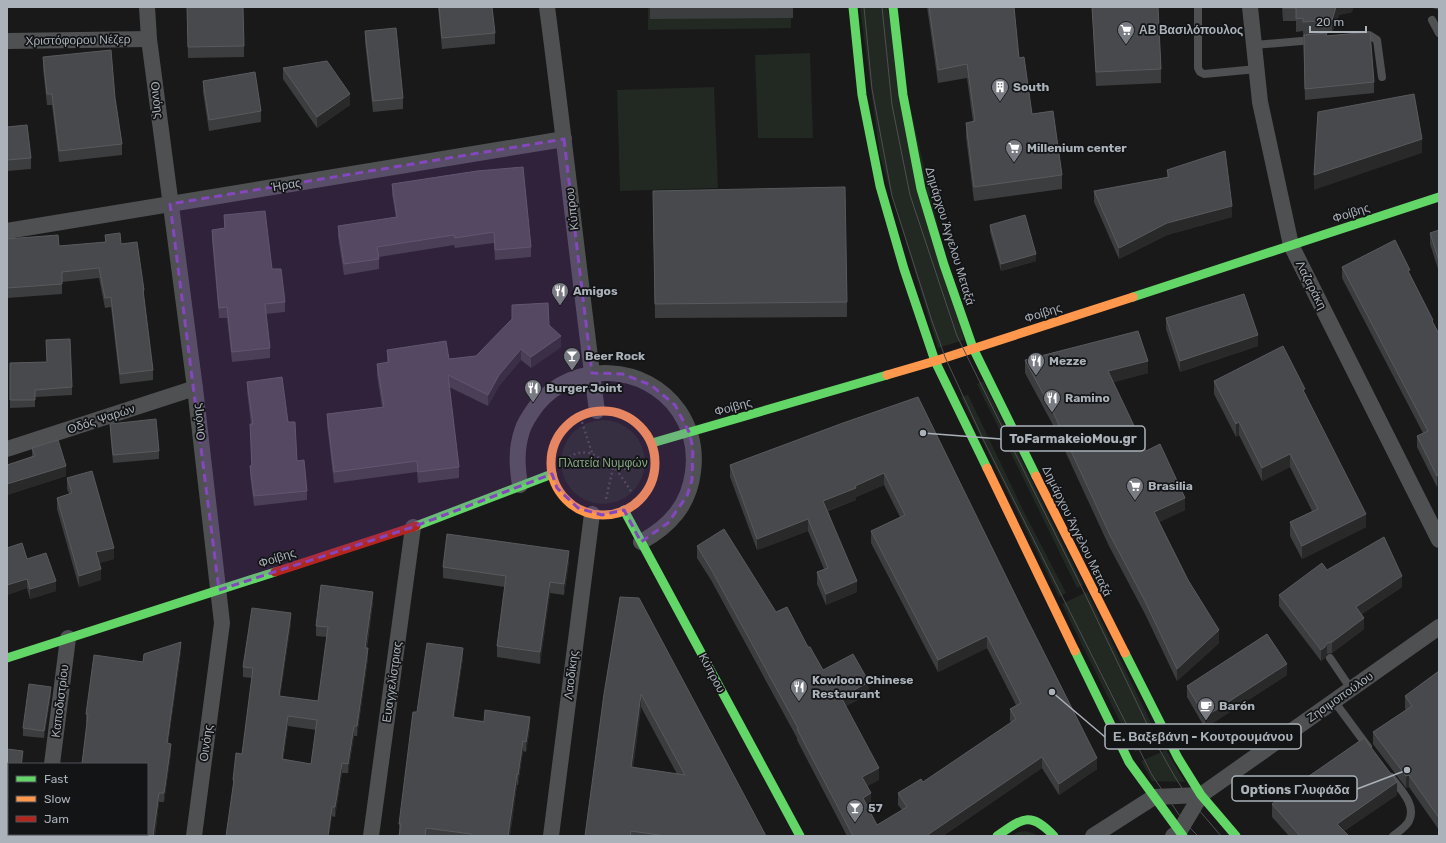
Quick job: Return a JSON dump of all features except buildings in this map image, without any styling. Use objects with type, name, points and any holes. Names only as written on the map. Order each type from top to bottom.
[{"type":"street","name":"Οινόης","points":[[147,7],[149,39],[195,388],[222,624],[194,836]]},
{"type":"street","name":"Κύπρου","points":[[547,7],[597,411]]},
{"type":"street","points":[[853,7],[862,95],[880,186],[904,269],[934,361],[1130,762],[1178,835]]},
{"type":"street","name":"Δημάρχου Άγγελου Μεταξά","points":[[894,7],[903,95],[921,189],[944,265],[973,348],[1178,758],[1201,795],[1236,836]]},
{"type":"street","name":"Λαζαράκη","points":[[1250,7],[1260,102],[1290,245],[1439,540]]},
{"type":"street","name":"Χριστόφορου Νέζερ","points":[[7,41],[149,39]]},
{"type":"street","name":"Ήρας","points":[[7,231],[564,139]]},
{"type":"street","name":"Φοίβης","points":[[652,443],[934,361],[1439,197]]},
{"type":"street","points":[[520,485],[517,467],[518,448],[522,430],[531,413],[543,398],[557,386],[574,378],[592,373],[608,372],[638,378],[664,394],[683,418],[689,432],[693,448],[694,464],[692,480],[687,496],[679,511],[655,534],[641,542]]},
{"type":"street","name":"Οδóς Ψαρών","points":[[7,449],[195,388]]},
{"type":"street","points":[[597,411],[614,412],[630,418],[643,429],[652,443],[655,458],[654,475],[648,490],[638,502],[613,514],[597,514],[578,508],[566,499],[557,488],[552,474],[552,457],[556,440],[562,430],[580,416],[597,411]]},
{"type":"street","name":"Φοίβης","points":[[7,658],[413,527],[552,474]]},
{"type":"street","name":"Κύπρου","points":[[624,510],[800,836]]},
{"type":"street","name":"Λαοδίκης","points":[[551,836],[597,514]]},
{"type":"street","name":"Ευαγγελίστριας","points":[[371,836],[413,527]]},
{"type":"street","name":"Ζησιμοπούλου","points":[[1178,835],[1201,795],[1439,627]]},
{"type":"street","name":"Καποδιστρίου","points":[[52,763],[68,638]]},
{"type":"street","points":[[1093,836],[1154,797],[1201,795]]},
{"type":"street","points":[[997,836],[1022,820],[1029,819],[1044,825],[1054,836]]},
{"type":"lane","points":[[1198,7],[1198,68],[1200,72],[1204,74],[1257,69]]},
{"type":"lane","points":[[1432,20],[1439,33]]},
{"type":"lane","points":[[1354,36],[1369,35],[1377,40],[1382,77]]},
{"type":"lane","points":[[1254,46],[1324,39]]},
{"type":"lane","points":[[1330,658],[1351,689]]},
{"type":"lane","points":[[1334,701],[1371,751]]},
{"type":"lane","points":[[1385,770],[1409,801],[1412,811],[1408,822],[1393,836]]},
{"type":"path","points":[[580,416],[592,454]]},
{"type":"path","points":[[552,474],[560,464],[571,456],[586,452],[615,468],[623,469],[630,467],[652,443]]},
{"type":"path","points":[[615,468],[638,502]]},
{"type":"path","points":[[597,514],[615,468]]},
{"type":"highlighted area","points":[[564,139],[592,373],[623,374],[651,385],[675,405],[689,432],[693,448],[692,480],[687,496],[668,523],[641,542],[624,510],[602,515],[578,508],[557,488],[552,474],[413,527],[219,590],[170,204]]},
{"type":"green space","points":[[648,7],[791,7],[791,28],[648,30]]},
{"type":"green space","points":[[860,7],[887,7],[964,340],[938,348],[880,156]]},
{"type":"green space","points":[[810,53],[813,138],[758,138],[755,55]]},
{"type":"green space","points":[[714,87],[718,188],[620,191],[617,90]]},
{"type":"green space","points":[[983,381],[1083,585],[1077,588],[977,384]]},
{"type":"green space","points":[[968,395],[1024,512],[1066,593],[1059,597],[961,397]]},
{"type":"green space","name":"Πλατεία Νυμφών","points":[[603,420],[619,423],[633,432],[642,446],[645,462],[642,478],[633,492],[619,501],[603,504],[587,501],[573,492],[564,478],[561,462],[564,446],[573,432],[587,423]]},
{"type":"green space","points":[[1087,592],[1159,739],[1135,752],[1062,604]]},
{"type":"green space","points":[[1166,750],[1185,782],[1152,781],[1141,761]]},
{"type":"green space","points":[[1026,831],[1039,836],[1011,836],[1018,832]]},
{"type":"tram line","points":[[864,7],[872,89],[892,196],[945,357],[983,439],[1152,775],[1184,822],[1198,836]]},
{"type":"tram line","points":[[882,7],[892,105],[910,195],[957,336],[1083,590],[1158,747],[1187,796],[1221,836]]},
{"type":"traffic: fast","points":[[853,7],[862,95],[880,186],[904,269],[935,361],[987,468]]},
{"type":"traffic: fast","points":[[893,7],[903,95],[921,189],[944,265],[973,348],[1036,476]]},
{"type":"traffic: fast","points":[[1133,297],[1439,197]]},
{"type":"traffic: fast","points":[[652,443],[887,375]]},
{"type":"traffic: fast","points":[[416,526],[552,474]]},
{"type":"traffic: fast","points":[[624,510],[800,836]]},
{"type":"traffic: fast","points":[[7,658],[275,572]]},
{"type":"traffic: fast","points":[[1075,651],[1129,762],[1183,836]]},
{"type":"traffic: fast","points":[[1125,653],[1178,758],[1201,795],[1236,836]]},
{"type":"traffic: fast","points":[[997,836],[1020,821],[1026,820],[1032,820],[1039,823],[1054,836]]},
{"type":"traffic: slow","points":[[887,375],[1133,297]]},
{"type":"traffic: slow","points":[[603,411],[623,415],[640,426],[651,443],[655,463],[651,483],[640,500],[623,511],[603,515],[583,511],[566,500],[555,483],[551,463],[555,443],[566,426],[583,415],[603,411]]},
{"type":"traffic: slow","points":[[987,468],[1075,651]]},
{"type":"traffic: slow","points":[[1036,476],[1125,653]]},
{"type":"traffic: jam","points":[[275,572],[416,526]]},
{"type":"place","name":"ΑΒ Βασιλόπουλος","points":[[1126,45]]},
{"type":"place","name":"South","points":[[1000,102]]},
{"type":"place","name":"Millenium center","points":[[1014,163]]},
{"type":"place","name":"Amigos","points":[[560,306]]},
{"type":"place","name":"Beer Rock","points":[[572,371]]},
{"type":"place","name":"Mezze","points":[[1036,376]]},
{"type":"place","name":"Burger Joint","points":[[533,403]]},
{"type":"place","name":"Ramino","points":[[1052,413]]},
{"type":"place","name":"ToFarmakeioMou.gr","points":[[923,433]]},
{"type":"place","name":"Brasilia","points":[[1135,501]]},
{"type":"place","name":"Ε. Βαξεβάνη - Κουτρουμάνου","points":[[1052,692]]},
{"type":"place","name":"Kowloon Chinese Restaurant","points":[[799,702]]},
{"type":"place","name":"Barón","points":[[1206,721]]},
{"type":"place","name":"Options Γλυφάδα","points":[[1407,770]]},
{"type":"place","name":"57","points":[[855,823]]}]
